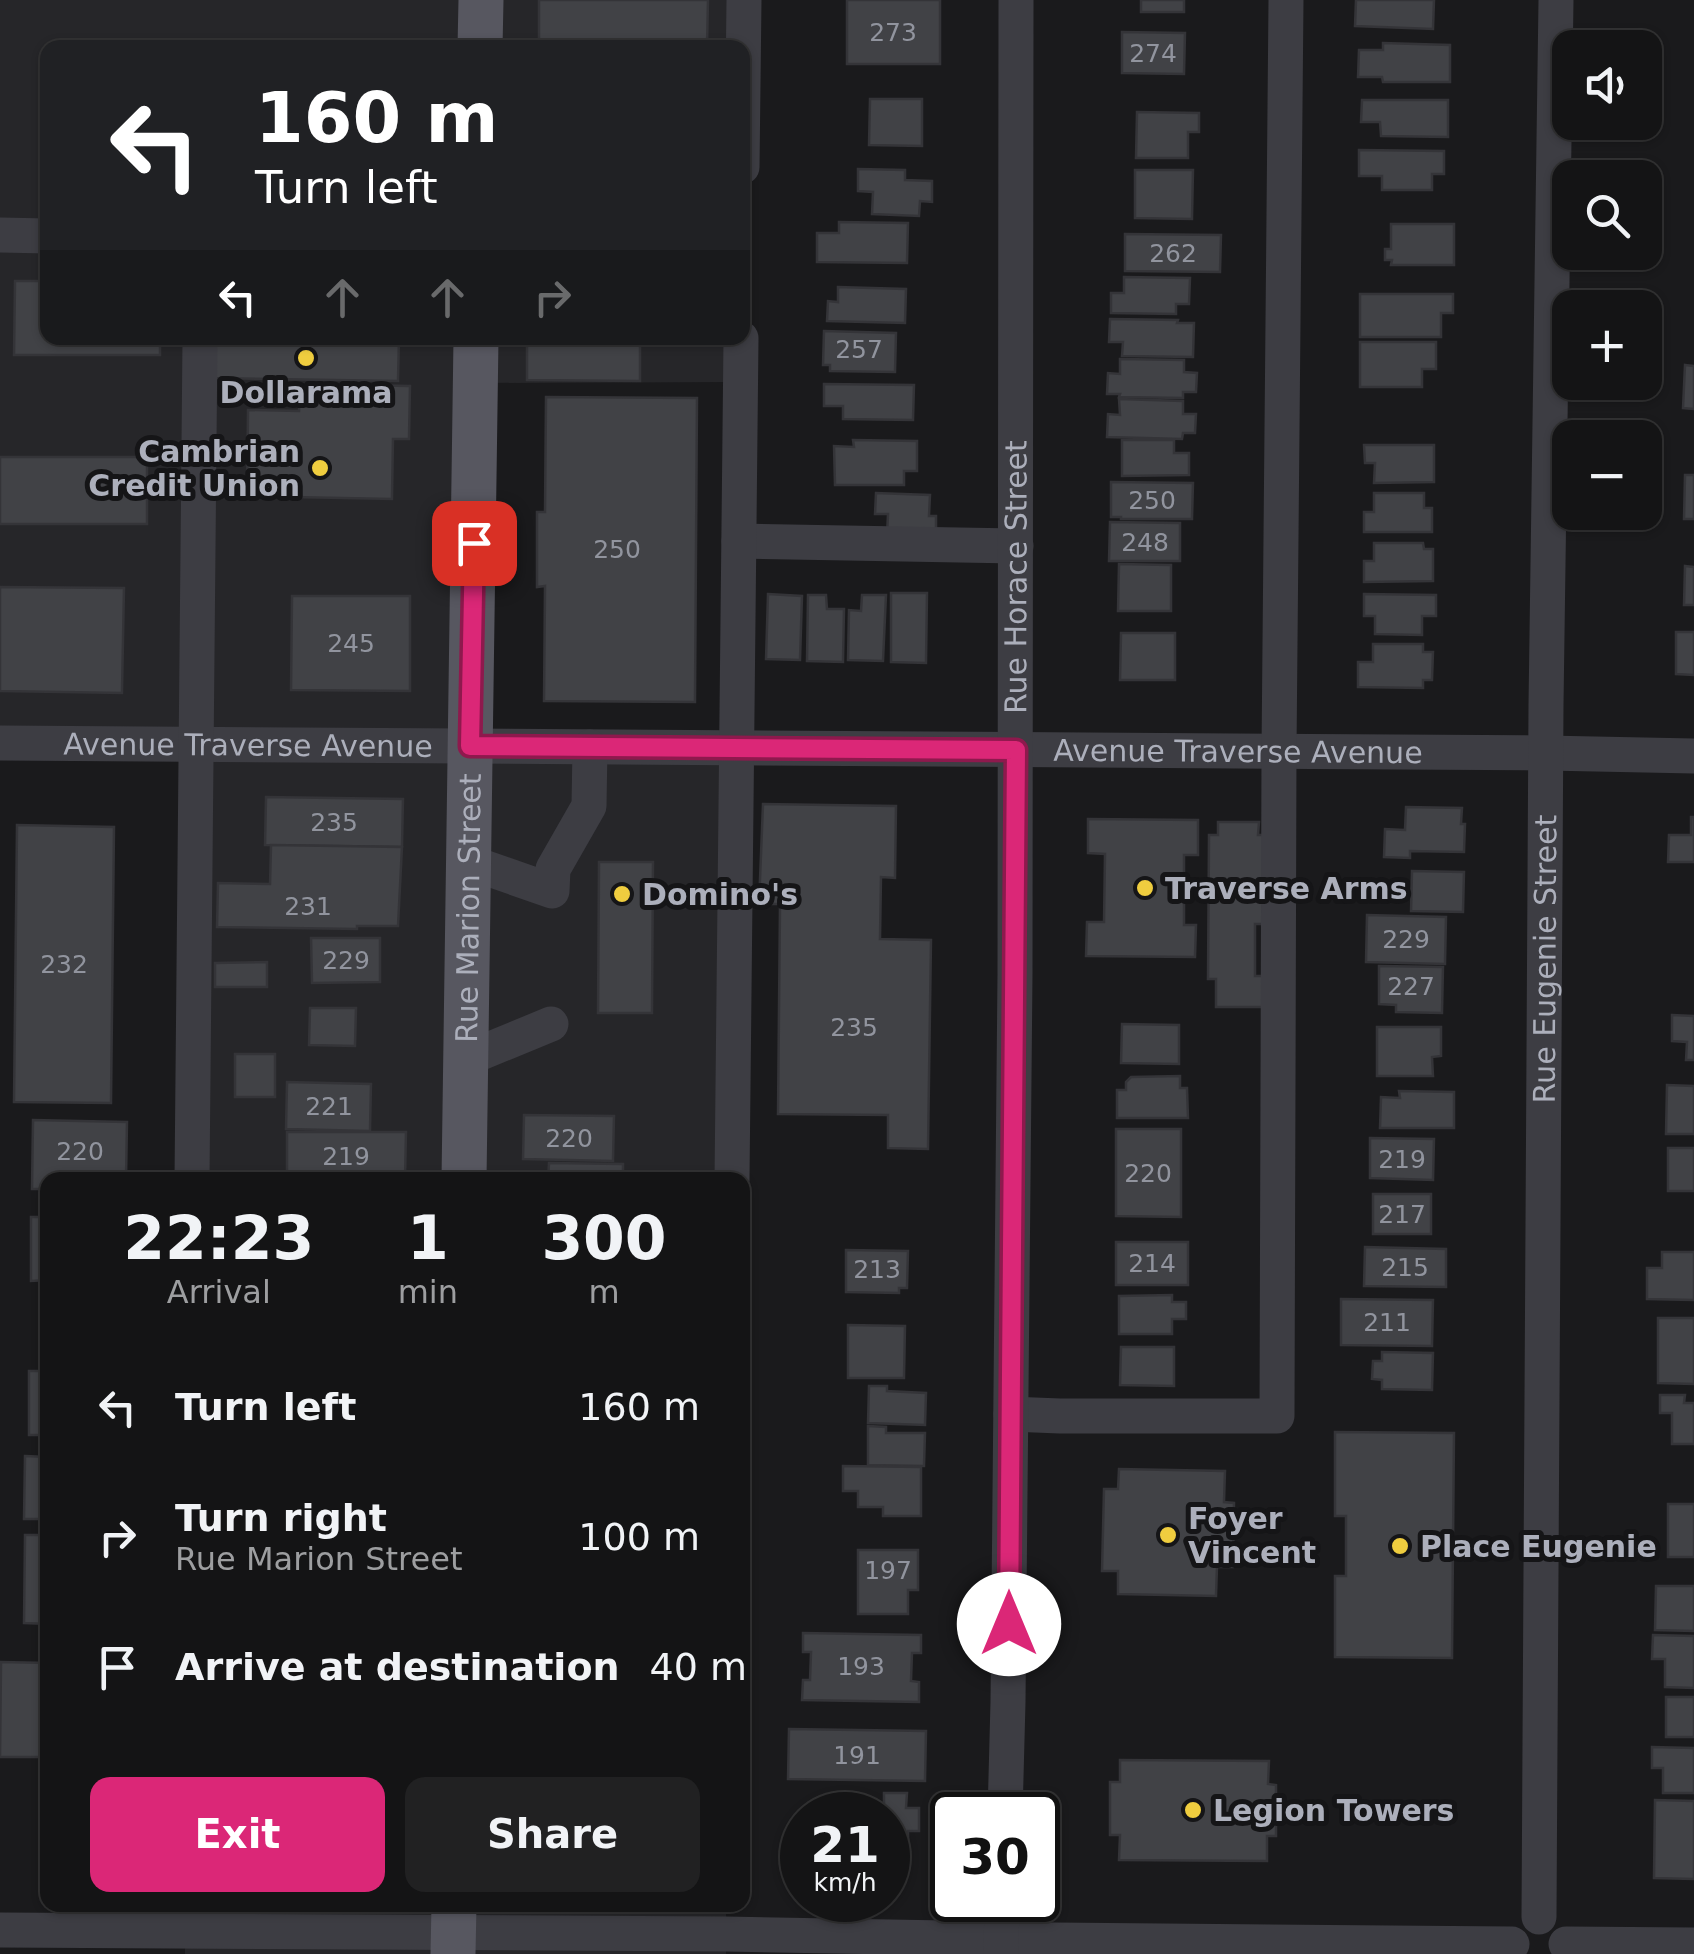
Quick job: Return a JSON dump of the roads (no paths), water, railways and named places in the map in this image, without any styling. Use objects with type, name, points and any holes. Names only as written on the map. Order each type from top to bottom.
[{"type":"main road","points":[[480,40],[481,0]]},
{"type":"main road","name":"Rue Marion Street","points":[[464,1172],[476,345]]},
{"type":"street","points":[[744,0],[744,40]]},
{"type":"street","name":"Rue Horace Street","points":[[1004,1792],[1012,1414],[1016,0]]},
{"type":"street","points":[[1012,1414],[1277,1416],[1286,0]]},
{"type":"street","name":"Rue Eugenie Street","points":[[1539,1917],[1546,753],[1556,0]]},
{"type":"street","points":[[0,235],[40,236]]},
{"type":"street","points":[[192,1172],[200,345]]},
{"type":"street","points":[[731,1172],[721,1053],[736,748],[741,345]]},
{"type":"street","points":[[739,541],[1016,546]]},
{"type":"street","name":"Avenue Traverse Avenue","points":[[0,743],[1694,756]]},
{"type":"street","points":[[469,862],[552,891],[553,869],[588,806],[590,747]]},
{"type":"street","points":[[466,1058],[551,1024]]},
{"type":"street","points":[[0,1930],[119,1942],[185,1930],[726,1931],[1001,1946],[1513,1949],[1515,1932],[1522,1923],[1539,1917],[1556,1923],[1563,1932],[1565,1949],[1694,1945]]},
{"type":"place","name":"Dollarama","points":[[306,358]]},
{"type":"place","name":"Cambrian Credit Union","points":[[320,468]]},
{"type":"place","name":"Traverse Arms","points":[[1145,888]]},
{"type":"place","name":"Domino's","points":[[622,894]]},
{"type":"place","name":"Foyer Vincent","points":[[1168,1535]]},
{"type":"place","name":"Place Eugenie","points":[[1400,1546]]},
{"type":"place","name":"Legion Towers","points":[[1193,1810]]}]
